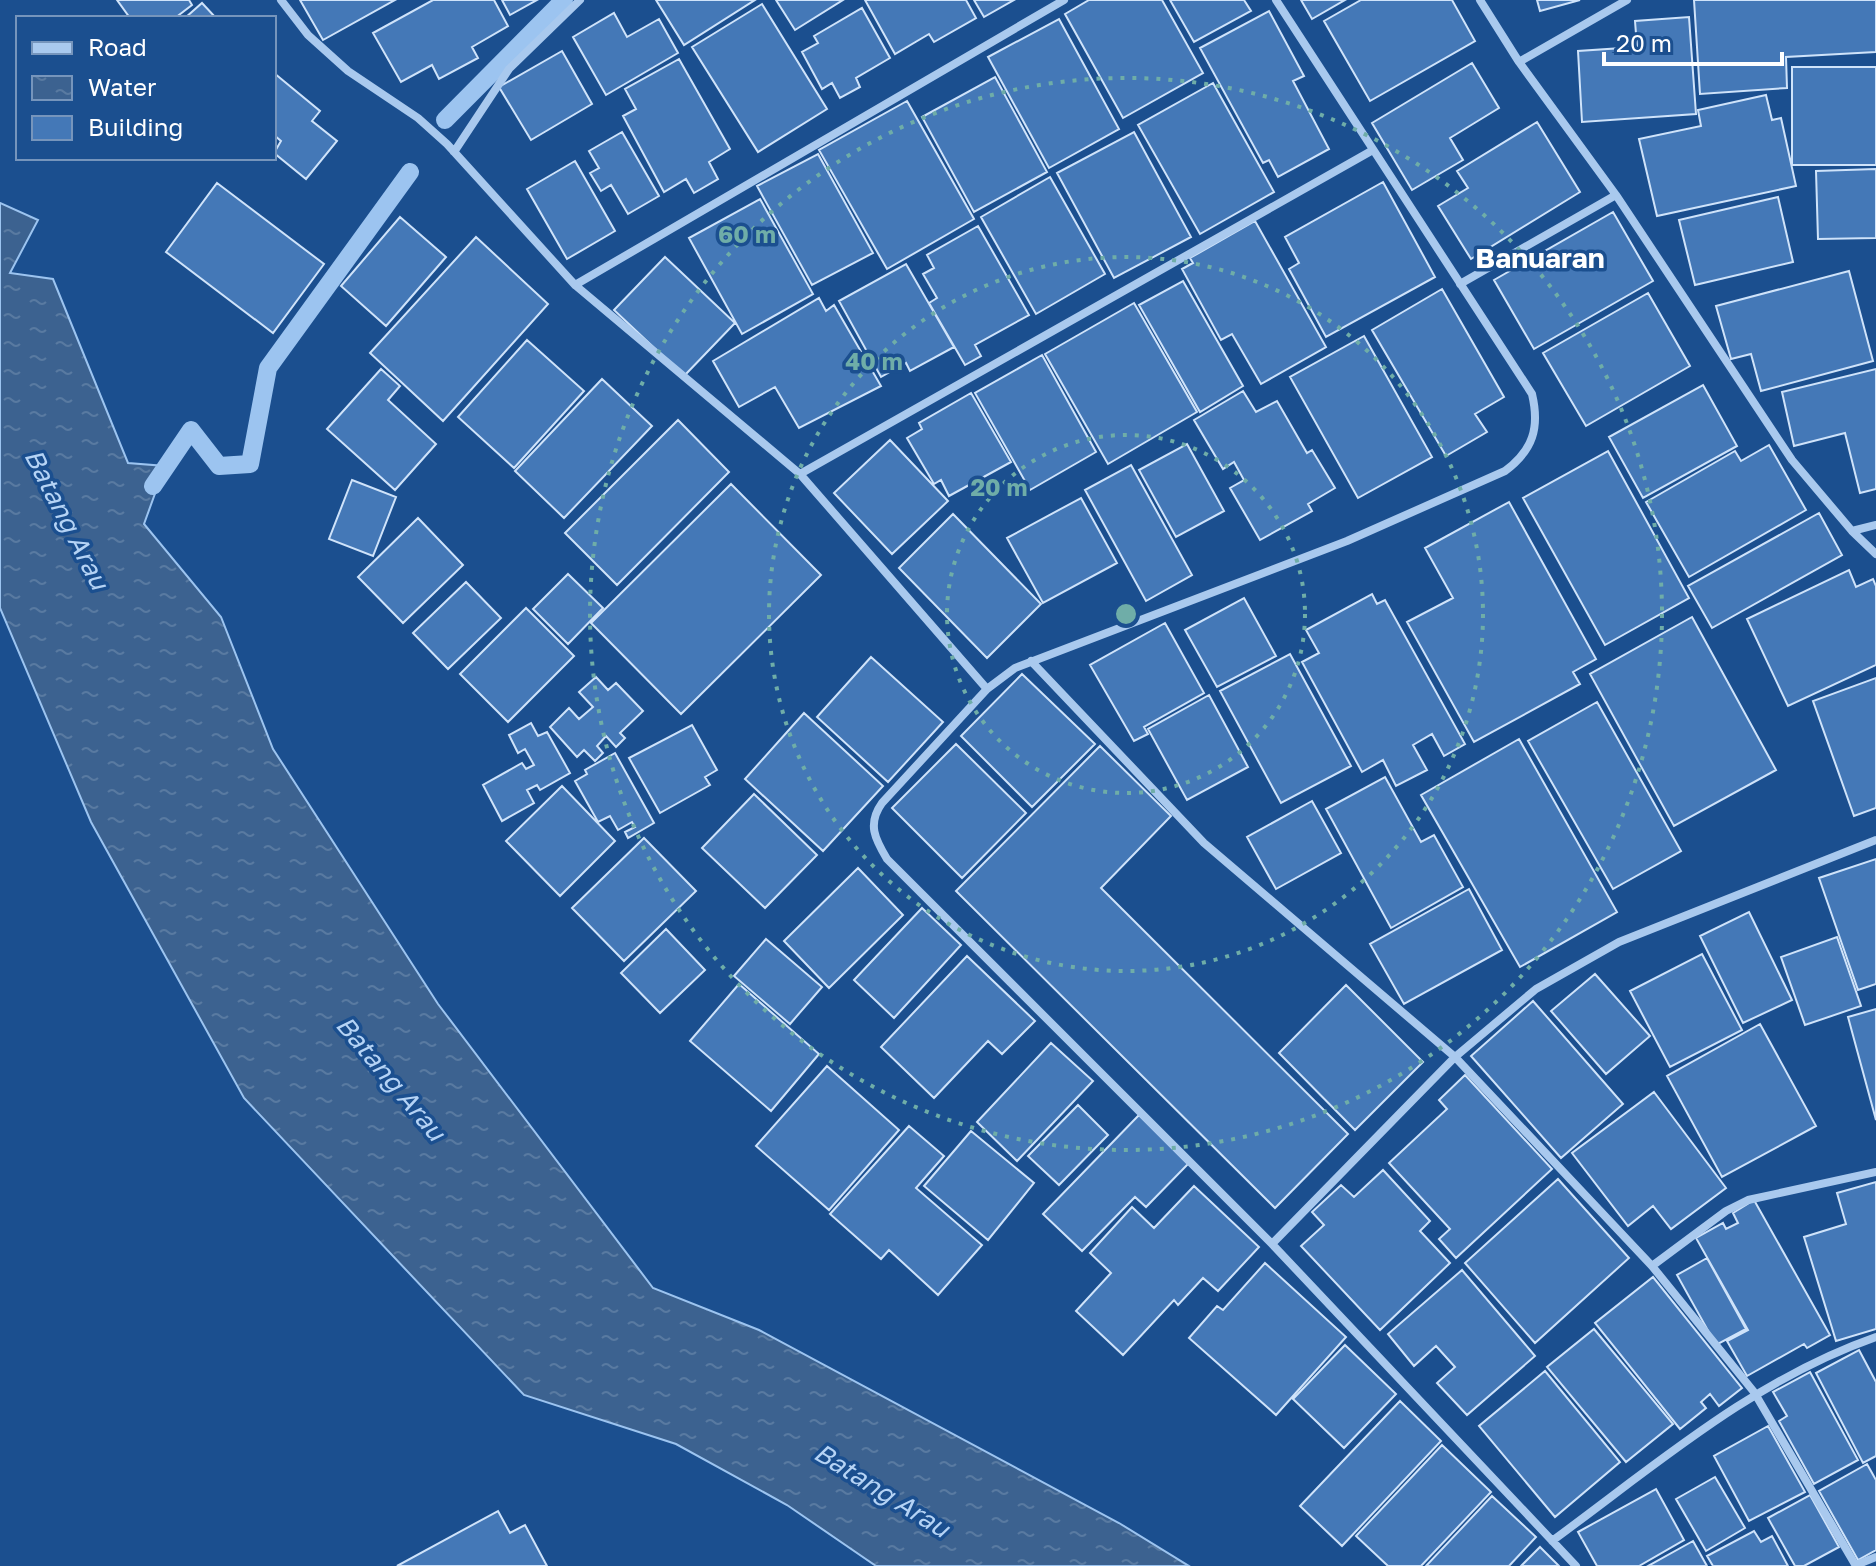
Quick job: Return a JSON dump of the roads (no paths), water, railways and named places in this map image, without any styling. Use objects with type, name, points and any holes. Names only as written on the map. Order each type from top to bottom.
[{"type":"street","points":[[281,0],[308,35],[348,71],[418,118],[447,144],[575,285],[800,474],[987,689]]},
{"type":"street","points":[[454,152],[509,69],[580,0]]},
{"type":"street","points":[[575,285],[1064,0]]},
{"type":"street","points":[[1276,0],[1532,394],[1536,428],[1531,444],[1521,459],[1505,471],[1347,541],[1015,668],[987,689],[877,811],[873,825],[878,845],[887,859],[1272,1244],[1576,1566]]},
{"type":"street","points":[[1480,0],[1519,62],[1616,195],[1792,460],[1852,531],[1876,554]]},
{"type":"street","points":[[1519,62],[1627,0]]},
{"type":"street","points":[[800,474],[1373,150]]},
{"type":"street","points":[[1460,284],[1616,195]]},
{"type":"street","points":[[1852,531],[1876,525]]},
{"type":"street","points":[[1031,661],[1204,843],[1455,1057],[1652,1266],[1754,1392],[1856,1565],[1876,1557]]},
{"type":"street","points":[[1272,1244],[1455,1057],[1536,989],[1630,938],[1876,840]]},
{"type":"street","points":[[1652,1266],[1726,1211],[1748,1200],[1876,1172]]},
{"type":"street","points":[[1552,1541],[1754,1392],[1823,1357],[1876,1337]]},
{"type":"water","name":"Batang Arau","points":[[0,203],[38,220],[10,273],[53,279],[128,463],[165,466],[144,524],[221,617],[273,749],[438,1004],[653,1288],[759,1330],[1119,1523],[1189,1566],[876,1566],[787,1505],[676,1444],[524,1395],[244,1098],[91,822],[0,608]]},
{"type":"waterway","points":[[445,120],[564,0]]},
{"type":"waterway","points":[[153,486],[191,430],[219,466],[250,464],[268,368],[410,172]]},
{"type":"district","name":"Banuaran","points":[[1540,257]]}]
